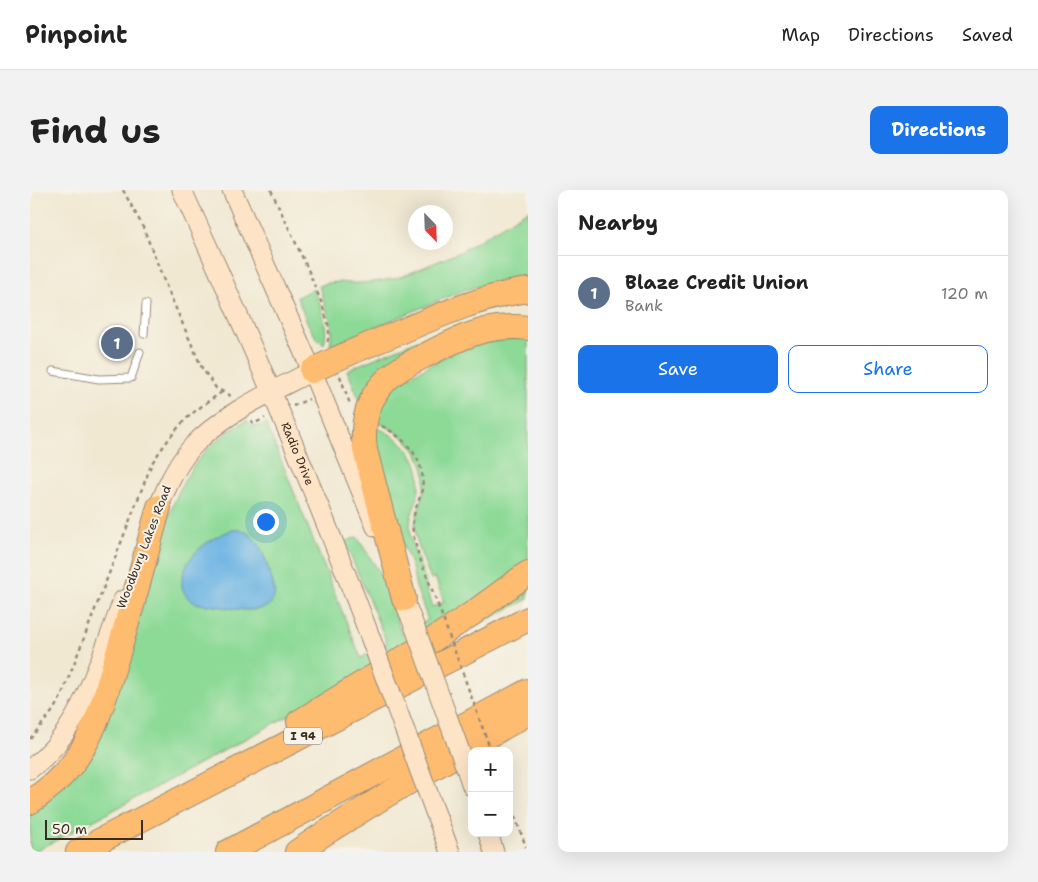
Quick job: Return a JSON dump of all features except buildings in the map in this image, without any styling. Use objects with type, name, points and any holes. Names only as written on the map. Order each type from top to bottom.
[{"type":"highway","points":[[312,371],[333,360],[463,306],[491,297],[528,290]]},
{"type":"highway","points":[[404,599],[366,456],[364,439],[365,421],[372,400],[392,375],[408,364],[455,341],[484,330],[506,327],[528,328]]},
{"type":"highway","points":[[30,802],[48,789],[68,768],[84,746],[96,722],[128,621],[159,507]]},
{"type":"highway","points":[[120,831],[406,658],[528,573]]},
{"type":"highway","name":"I 94","points":[[78,852],[528,619]]},
{"type":"highway","points":[[228,852],[528,691]]},
{"type":"highway","points":[[297,852],[388,794],[528,713]]},
{"type":"main road","name":"Radio Drive","points":[[182,190],[220,273],[323,518],[375,650],[450,852]]},
{"type":"main road","points":[[232,190],[312,371],[367,503],[468,776]]},
{"type":"main road","name":"Woodbury Lakes Road","points":[[30,770],[58,743],[67,732],[78,712],[96,673],[159,507],[173,474],[184,458],[196,443],[230,416],[312,371]]},
{"type":"main road","points":[[489,837],[494,852]]},
{"type":"lane","points":[[144,334],[146,304]]},
{"type":"lane","points":[[53,370],[100,379],[131,378],[140,352]]},
{"type":"path","points":[[123,190],[143,227],[202,368],[216,388],[236,399]]},
{"type":"path","points":[[271,190],[322,304],[329,327],[327,345],[355,419],[379,425],[398,435],[412,450],[419,462],[422,489],[414,518],[413,531],[418,550],[490,747]]},
{"type":"path","points":[[30,739],[52,712],[61,697],[152,463],[170,436],[198,409],[222,392]]},
{"type":"path","points":[[513,812],[528,852]]},
{"type":"green space","points":[[528,210],[528,276],[464,290],[330,345],[331,324],[319,286],[335,282],[372,282],[403,276],[460,252]]},
{"type":"green space","points":[[314,289],[325,323],[324,344],[311,329],[297,297]]},
{"type":"green space","points":[[528,337],[528,563],[489,592],[310,704],[123,805],[34,852],[30,852],[30,811],[60,788],[177,495],[193,466],[204,453],[230,430],[247,420],[251,426],[261,426],[266,423],[361,658],[387,643],[345,542],[357,537],[378,570],[402,634],[428,620],[416,587],[412,567],[392,517],[376,462],[375,427],[385,431],[401,443],[414,458],[419,477],[419,488],[411,519],[412,542],[426,581],[424,583],[432,607],[444,602],[435,577],[431,579],[417,541],[415,528],[424,491],[425,478],[423,467],[419,457],[406,439],[397,432],[376,422],[376,411],[398,382],[472,343]]},
{"type":"green space","points":[[418,340],[421,350],[362,406],[347,370]]},
{"type":"green space","points":[[528,583],[528,599],[478,625],[475,620]]},
{"type":"water","points":[[232,530],[241,530],[248,533],[262,551],[273,582],[274,591],[273,600],[268,606],[248,610],[201,604],[190,600],[183,590],[183,575],[190,559],[208,542]]},
{"type":"place","name":"Blaze Credit Union","points":[[117,343]]}]
